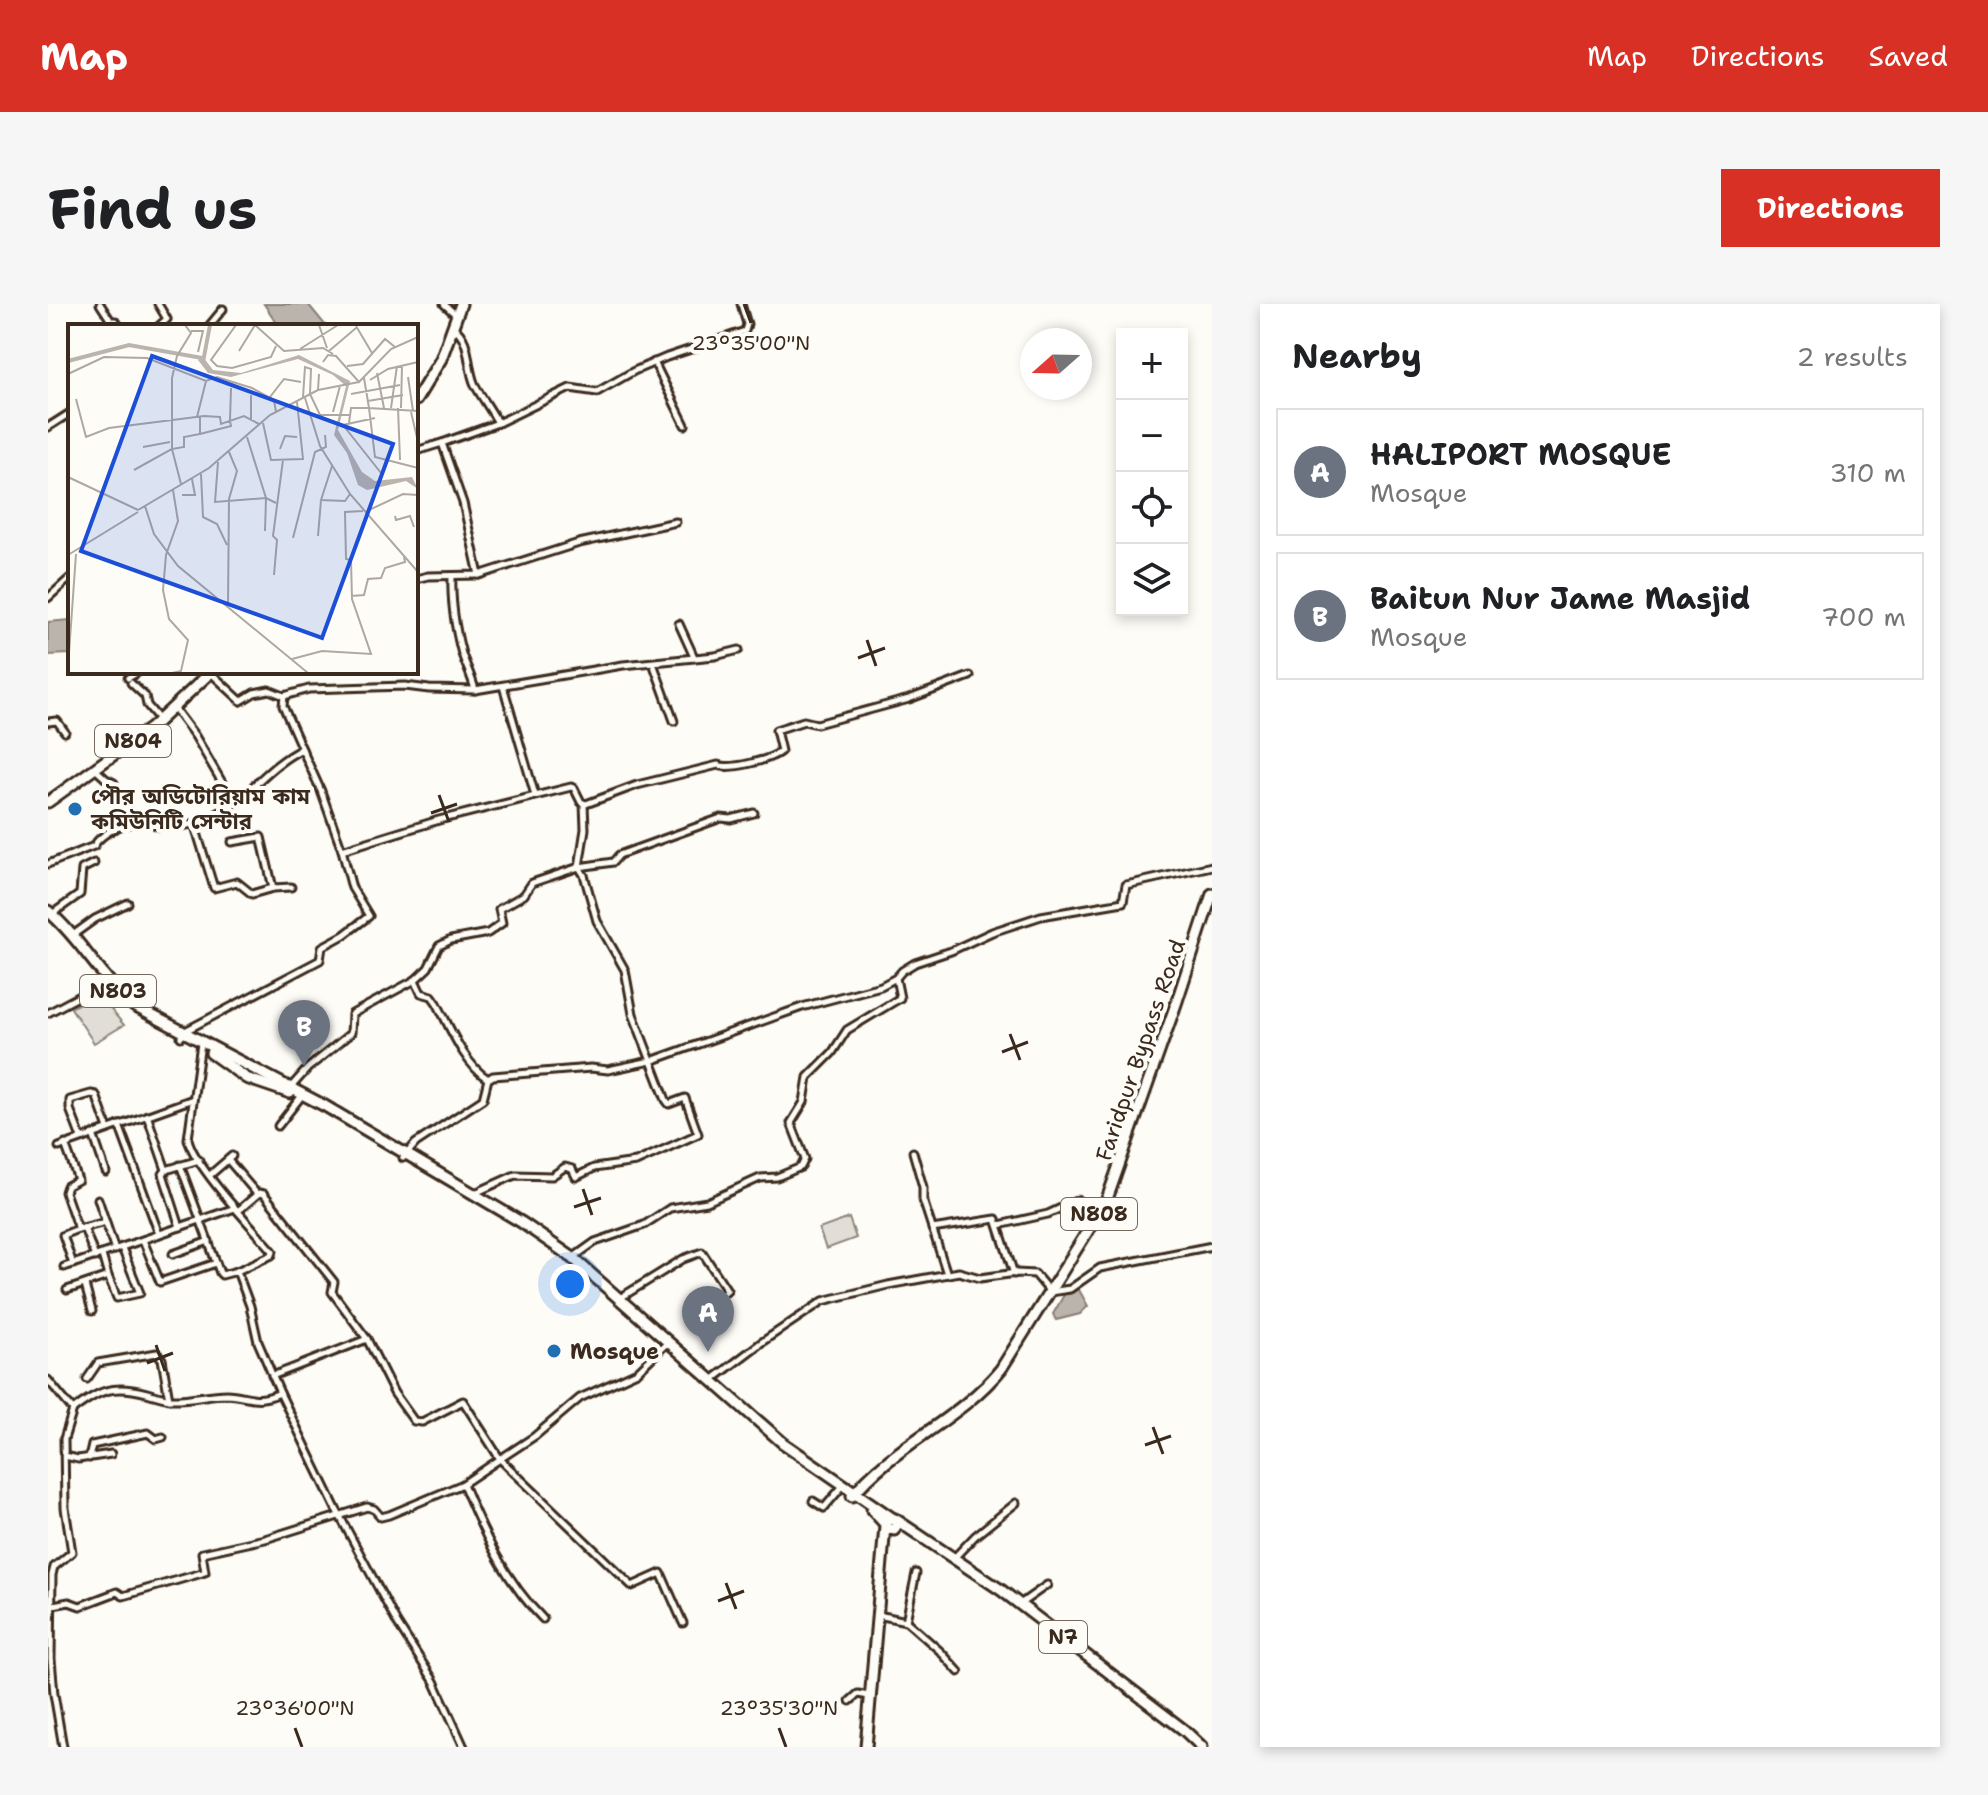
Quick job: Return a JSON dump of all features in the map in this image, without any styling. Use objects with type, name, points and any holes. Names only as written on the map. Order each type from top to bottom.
[{"type":"highway","points":[[418,397],[434,372],[457,309]]},
{"type":"highway","points":[[418,389],[437,357],[457,309]]},
{"type":"highway","name":"N804","points":[[49,796],[149,726],[207,674]]},
{"type":"highway","name":"N804","points":[[149,726],[172,706]]},
{"type":"highway","name":"Faridpur Bypass Road","points":[[856,1496],[881,1468],[985,1389],[1001,1369],[1106,1202],[1212,894]]},
{"type":"highway","name":"N803","points":[[49,915],[106,978]]},
{"type":"highway","name":"N803","points":[[49,915],[73,935],[131,1010],[263,1075],[519,1223]]},
{"type":"highway","name":"N803","points":[[200,1044],[246,1078],[296,1094]]},
{"type":"highway","name":"N803","points":[[443,1179],[474,1194],[572,1259],[708,1378]]},
{"type":"highway","name":"N803","points":[[596,1279],[781,1446],[856,1496]]},
{"type":"highway","name":"N803","points":[[726,1395],[783,1443],[891,1525]]},
{"type":"highway","points":[[866,1747],[882,1550],[891,1525]]},
{"type":"highway","name":"N7","points":[[891,1525],[917,1537],[1019,1605],[1202,1747]]},
{"type":"street","points":[[100,304],[111,321],[118,324]]},
{"type":"street","points":[[158,304],[167,319],[161,324]]},
{"type":"street","points":[[444,304],[457,309]]},
{"type":"street","points":[[418,450],[498,423],[570,388],[597,392],[654,362],[745,331],[747,324],[741,304]]},
{"type":"street","points":[[211,324],[223,309]]},
{"type":"street","points":[[452,327],[460,332],[469,354],[473,380],[498,423]]},
{"type":"street","points":[[654,362],[685,425]]},
{"type":"street","points":[[48,427],[68,414]]},
{"type":"street","points":[[442,443],[463,503],[479,575]]},
{"type":"street","points":[[418,578],[479,575],[579,543],[676,522]]},
{"type":"street","points":[[452,576],[454,616],[475,690]]},
{"type":"street","points":[[48,598],[68,580]]},
{"type":"street","points":[[679,624],[694,657]]},
{"type":"street","points":[[211,674],[240,701],[269,690],[284,696],[309,689],[390,686],[475,690],[623,665],[739,650]]},
{"type":"street","points":[[653,663],[674,721]]},
{"type":"street","points":[[136,674],[129,680],[143,694],[157,717]]},
{"type":"street","points":[[584,804],[661,779],[718,765],[727,768],[773,756],[781,751],[776,730],[808,721],[817,724],[909,699],[970,676]]},
{"type":"street","points":[[503,686],[535,795]]},
{"type":"street","points":[[182,1035],[320,960],[322,947],[369,916],[352,888],[321,791],[283,706],[284,696]]},
{"type":"street","points":[[172,706],[202,747],[234,803]]},
{"type":"street","points":[[48,722],[57,721],[65,732]]},
{"type":"street","points":[[48,864],[90,848],[101,835],[142,820],[160,826],[194,823],[234,803],[253,789],[270,768],[302,749]]},
{"type":"street","points":[[93,767],[114,783],[130,824]]},
{"type":"street","points":[[342,850],[439,820],[573,786],[584,804],[585,829],[579,867],[597,921],[625,970],[633,1014],[668,1103],[686,1099],[698,1132],[636,1162],[594,1168],[576,1177],[572,1169],[565,1167],[552,1176],[515,1175],[474,1194]]},
{"type":"street","points":[[278,1126],[308,1068],[351,1033],[352,1014],[415,980],[427,970],[439,946],[451,940],[488,933],[502,923],[499,909],[524,895],[532,883],[579,867],[613,862],[619,855],[705,823],[754,813]]},
{"type":"street","points":[[194,823],[214,888],[237,882],[252,894],[291,887]]},
{"type":"street","points":[[232,842],[261,837],[273,888]]},
{"type":"street","points":[[49,915],[80,894],[82,869],[94,863]]},
{"type":"street","points":[[415,980],[421,993],[432,996],[437,1003],[469,1063],[477,1073],[488,1079],[499,1075],[591,1068],[608,1070],[651,1061],[837,996],[870,990],[896,978],[915,963],[1041,916],[1123,902],[1126,885],[1212,866]]},
{"type":"street","points":[[73,935],[128,903]]},
{"type":"street","points":[[49,1012],[93,989],[106,978]]},
{"type":"street","points":[[572,1259],[584,1248],[644,1225],[670,1208],[707,1202],[760,1178],[777,1177],[801,1167],[805,1159],[791,1123],[804,1102],[808,1077],[832,1053],[847,1030],[900,998],[896,978]]},
{"type":"street","points":[[180,1165],[221,1275],[237,1271],[273,1253],[210,1175],[188,1139],[200,1044]]},
{"type":"street","points":[[404,1156],[425,1136],[483,1099],[488,1079]]},
{"type":"street","points":[[81,1138],[70,1109],[70,1100],[96,1095],[108,1129]]},
{"type":"street","points":[[122,1248],[140,1293],[117,1298],[65,1192],[64,1188],[78,1180],[62,1145],[193,1099]]},
{"type":"street","points":[[147,1115],[166,1170]]},
{"type":"street","points":[[119,1125],[159,1234]]},
{"type":"street","points":[[93,1134],[106,1172]]},
{"type":"street","points":[[913,1152],[947,1274]]},
{"type":"street","points":[[210,1175],[230,1158],[257,1194]]},
{"type":"street","points":[[180,1227],[162,1177],[166,1170],[199,1160]]},
{"type":"street","points":[[64,1267],[236,1209],[257,1194],[264,1194],[334,1282],[336,1287],[332,1292],[367,1339],[394,1393],[414,1421],[422,1422],[463,1401],[500,1459],[632,1586],[661,1573],[683,1623]]},
{"type":"street","points":[[98,1199],[115,1250]]},
{"type":"street","points":[[999,1225],[1048,1214],[1078,1200]]},
{"type":"street","points":[[932,1229],[994,1219],[999,1225],[1014,1274]]},
{"type":"street","points":[[73,1264],[63,1235],[106,1222]]},
{"type":"street","points":[[143,1240],[160,1282],[216,1263]]},
{"type":"street","points":[[173,1254],[209,1241]]},
{"type":"street","points":[[708,1378],[823,1301],[877,1287],[959,1272],[980,1278],[1035,1274],[1050,1292],[1070,1289],[1100,1268],[1212,1246]]},
{"type":"street","points":[[620,1298],[683,1259],[702,1252],[727,1290],[714,1302],[726,1320]]},
{"type":"street","points":[[237,1271],[250,1306],[258,1342],[280,1393],[339,1516],[397,1623],[434,1681],[464,1747]]},
{"type":"street","points":[[67,1290],[108,1276]]},
{"type":"street","points":[[85,1285],[92,1311]]},
{"type":"street","points":[[272,1376],[367,1339]]},
{"type":"street","points":[[50,1605],[69,1602],[82,1606],[117,1592],[123,1596],[202,1573],[205,1572],[202,1553],[265,1539],[371,1507],[381,1517],[463,1484],[535,1436],[580,1398],[637,1372],[666,1344]]},
{"type":"street","points":[[87,1379],[98,1363],[157,1353],[162,1359],[169,1399]]},
{"type":"street","points":[[48,1380],[73,1410]]},
{"type":"street","points":[[63,1747],[54,1694],[50,1605],[54,1567],[72,1552],[65,1508],[64,1439],[73,1410],[95,1394],[108,1389],[142,1392],[169,1399],[226,1394],[261,1400],[280,1393]]},
{"type":"street","points":[[89,1458],[92,1445],[148,1433],[156,1439],[163,1437]]},
{"type":"street","points":[[65,1456],[89,1458],[111,1454]]},
{"type":"street","points":[[463,1484],[500,1562],[520,1593],[543,1619]]},
{"type":"street","points":[[813,1501],[824,1508],[841,1488]]},
{"type":"street","points":[[952,1559],[1016,1503]]},
{"type":"street","points":[[906,1621],[916,1573]]},
{"type":"street","points":[[1019,1605],[1047,1585]]},
{"type":"street","points":[[877,1615],[906,1621],[959,1672]]},
{"type":"street","points":[[850,1701],[858,1694],[870,1696]]},
{"type":"shaded area","points":[[264,304],[308,304],[324,324],[278,324]]},
{"type":"shaded area","points":[[68,620],[68,654],[48,655],[48,622]]},
{"type":"shaded area","points":[[97,993],[124,1025],[94,1043],[71,1008]]},
{"type":"shaded area","points":[[849,1218],[856,1238],[826,1249],[819,1229]]},
{"type":"shaded area","points":[[1078,1288],[1088,1306],[1080,1314],[1056,1320],[1053,1314],[1065,1293]]},
{"type":"place","name":"পৌর অডিটোরিয়াম কাম কমিউনিটি সেন্টার","points":[[75,809]]},
{"type":"place","name":"Baitun Nur Jame Masjid","points":[[304,1066]]},
{"type":"place","name":"Mosque","points":[[554,1351]]},
{"type":"place","name":"HALIPORT MOSQUE","points":[[708,1352]]}]
